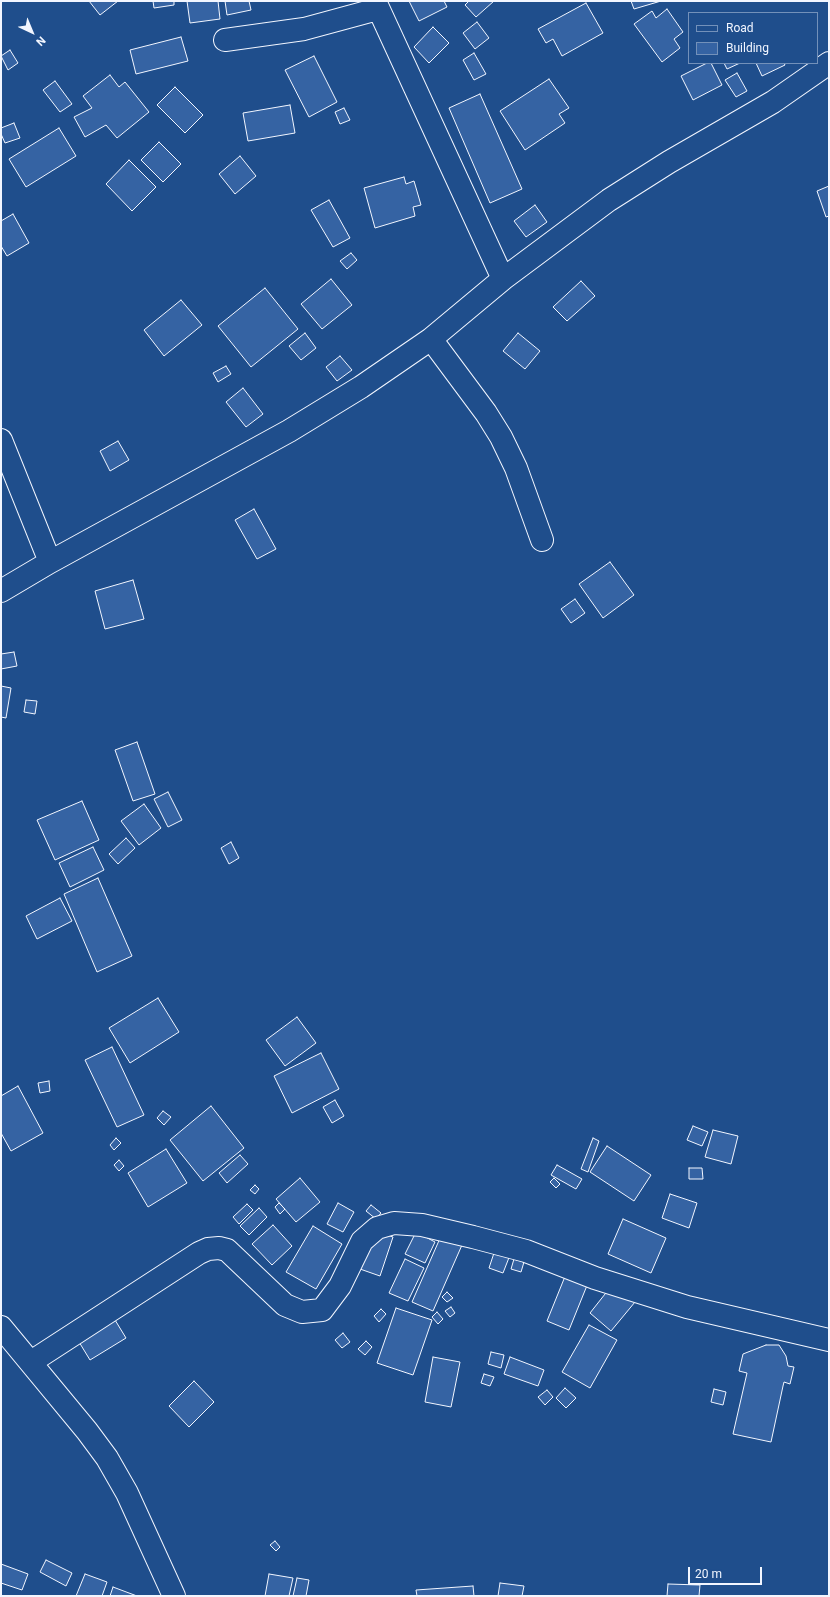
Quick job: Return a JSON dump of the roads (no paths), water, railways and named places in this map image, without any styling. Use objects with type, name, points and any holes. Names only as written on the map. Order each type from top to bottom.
[{"type":"street","points":[[225,40],[304,28],[376,5],[502,279]]},
{"type":"street","points":[[1,591],[50,562],[289,431],[361,387],[431,339],[502,279],[609,200],[669,162],[773,102],[829,63]]},
{"type":"street","points":[[431,339],[501,437],[516,468],[542,540]]},
{"type":"street","points":[[1,440],[50,562]]},
{"type":"street","points":[[31,1362],[198,1253],[208,1249],[219,1248],[227,1250],[285,1305],[302,1312],[322,1310],[340,1286],[362,1241],[377,1228],[394,1222],[422,1225],[473,1237],[526,1252],[595,1278],[687,1307],[829,1340]]},
{"type":"street","points":[[1,1327],[88,1431],[107,1458],[127,1494],[174,1596]]}]
